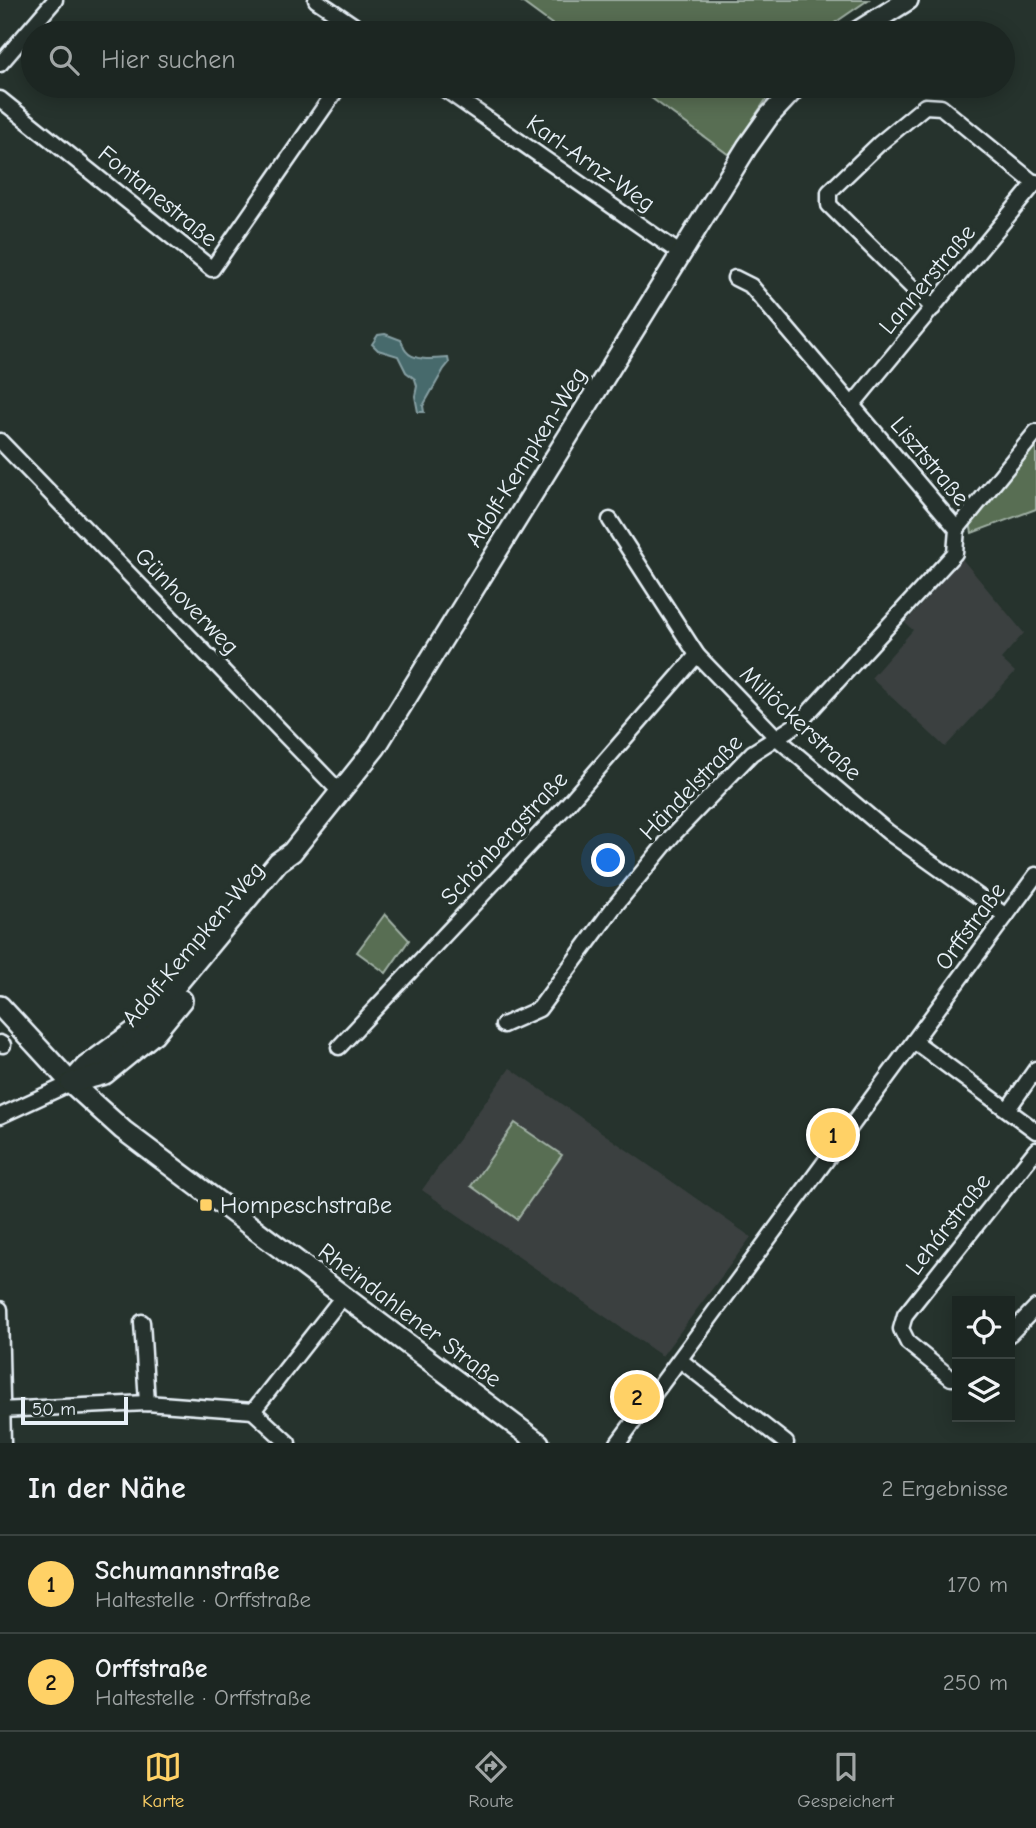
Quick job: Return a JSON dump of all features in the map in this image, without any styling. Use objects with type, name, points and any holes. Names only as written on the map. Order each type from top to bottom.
[{"type":"main road","points":[[874,21],[908,0]]},
{"type":"main road","name":"Adolf-Kempken-Weg","points":[[71,1083],[85,1067],[144,1024],[278,862],[292,852],[376,747],[747,147],[786,98]]},
{"type":"main road","name":"Rheindahlener Straße","points":[[0,1006],[71,1083],[149,1151],[538,1443]]},
{"type":"street","points":[[37,21],[55,0]]},
{"type":"street","points":[[316,0],[347,21]]},
{"type":"street","points":[[0,64],[21,40]]},
{"type":"street","name":"Fontanestraße","points":[[0,99],[212,269],[331,98]]},
{"type":"street","name":"Karl-Arnz-Weg","points":[[457,98],[681,254]]},
{"type":"street","points":[[933,308],[829,205],[829,192],[878,144],[925,106],[942,107],[1035,183]]},
{"type":"street","name":"Lannerstraße","points":[[853,404],[1035,183]]},
{"type":"street","name":"Lisztstraße","points":[[735,278],[751,286],[957,529],[955,553],[799,723],[778,738]]},
{"type":"street","points":[[957,529],[1036,432]]},
{"type":"street","name":"Günhoverweg","points":[[0,441],[341,793]]},
{"type":"street","name":"Millöckerstraße","points":[[610,520],[697,655],[778,738],[888,832],[1006,916]]},
{"type":"street","name":"Schönbergstraße","points":[[339,1047],[566,806],[697,655]]},
{"type":"street","name":"Händelstraße","points":[[503,1025],[539,1009],[614,907],[671,836],[752,753],[778,738]]},
{"type":"street","name":"Orffstraße","points":[[618,1443],[1036,876]]},
{"type":"street","points":[[914,1041],[1036,1131]]},
{"type":"street","points":[[1008,1109],[1036,1069]]},
{"type":"street","points":[[0,1116],[71,1083]]},
{"type":"street","name":"Lehárstraße","points":[[952,1378],[908,1343],[901,1329],[905,1315],[1036,1150]]},
{"type":"street","points":[[253,1411],[344,1295]]},
{"type":"street","points":[[1015,1329],[1036,1307]]},
{"type":"street","points":[[0,1309],[0,1410],[3,1443]]},
{"type":"street","points":[[142,1322],[147,1403]]},
{"type":"street","points":[[680,1360],[786,1443]]},
{"type":"street","points":[[0,1410],[147,1403],[253,1411],[288,1443]]},
{"type":"shaded area","points":[[962,559],[1024,633],[1001,659],[1015,672],[945,747],[871,678],[913,630],[905,623]]},
{"type":"shaded area","points":[[510,1068],[751,1237],[662,1356],[422,1190]]},
{"type":"green space","points":[[519,0],[868,0],[837,21],[548,21]]},
{"type":"green space","points":[[651,98],[767,98],[729,155]]},
{"type":"green space","points":[[1036,441],[1036,509],[972,533],[970,523]]},
{"type":"green space","points":[[385,914],[409,940],[386,973],[357,952]]},
{"type":"green space","points":[[515,1123],[562,1155],[517,1219],[471,1186]]},
{"type":"water","points":[[385,334],[401,340],[405,350],[414,357],[448,358],[449,363],[423,406],[424,412],[418,412],[415,379],[406,372],[398,356],[378,350],[372,344],[378,335]]},
{"type":"place","name":"Schumannstraße","points":[[833,1135]]},
{"type":"place","name":"Hompeschstraße","points":[[206,1205]]},
{"type":"place","name":"Orffstraße","points":[[637,1397]]}]
